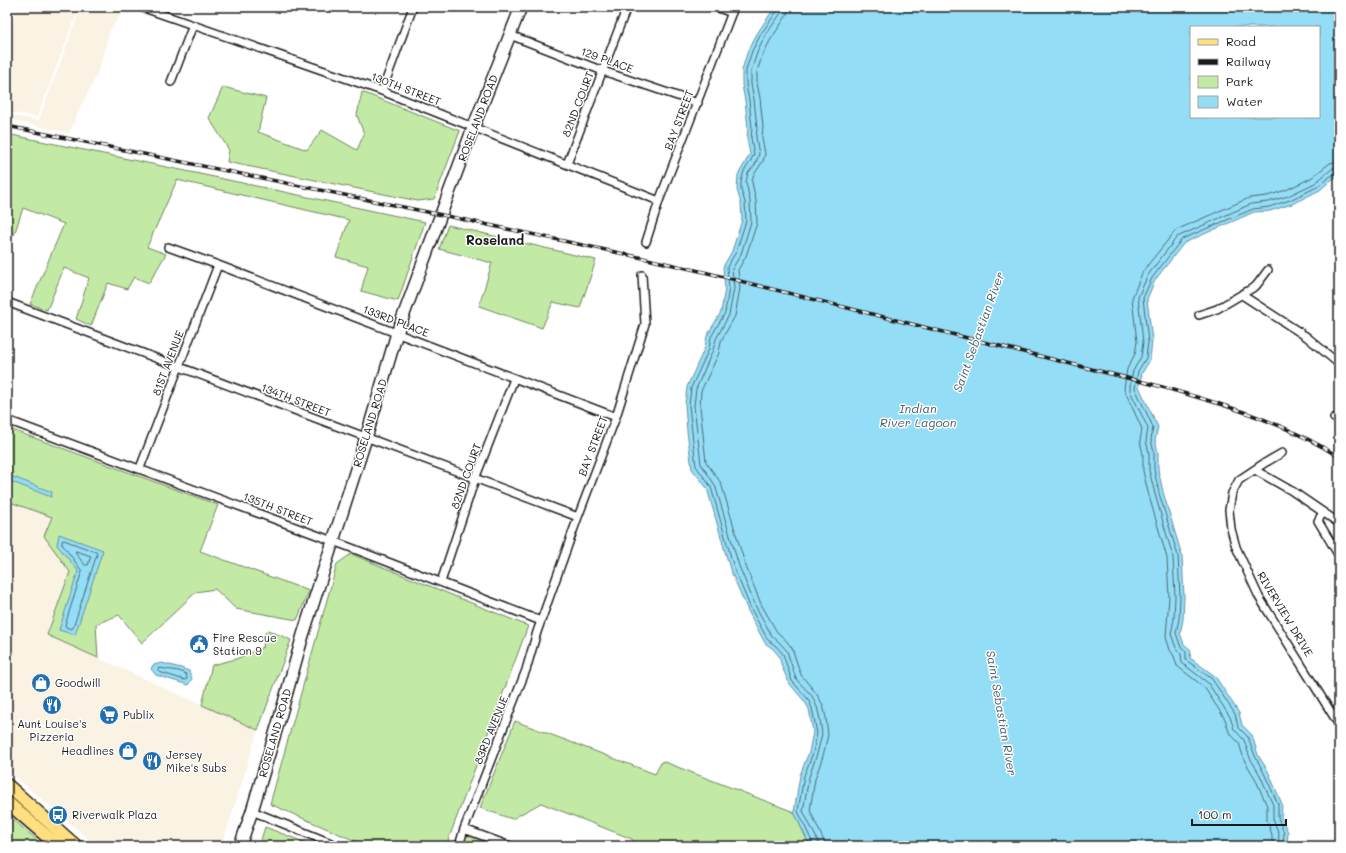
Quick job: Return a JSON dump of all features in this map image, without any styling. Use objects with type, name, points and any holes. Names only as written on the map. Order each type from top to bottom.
[{"type":"main road","name":"ROSELAND ROAD","points":[[240,846],[252,811],[303,635],[334,542],[397,333],[473,128],[521,7]]},
{"type":"main road","points":[[7,785],[76,846]]},
{"type":"main road","points":[[7,798],[14,798],[28,804]]},
{"type":"main road","points":[[7,802],[58,846]]},
{"type":"street","name":"130TH STREET","points":[[141,7],[382,91],[659,201]]},
{"type":"street","points":[[382,91],[413,7]]},
{"type":"street","name":"82ND COURT","points":[[567,164],[627,7]]},
{"type":"street","points":[[716,7],[733,10]]},
{"type":"street","name":"BAY STREET","points":[[646,242],[659,201],[733,10]]},
{"type":"street","points":[[171,82],[193,25]]},
{"type":"street","name":"129 PLACE","points":[[510,35],[603,71],[698,103]]},
{"type":"street","name":"133RD PLACE","points":[[168,247],[616,417]]},
{"type":"street","name":"81ST AVENUE","points":[[140,468],[218,265]]},
{"type":"street","points":[[1199,315],[1217,309],[1256,286],[1268,270]]},
{"type":"street","name":"BAY STREET","points":[[541,622],[578,517],[616,417],[645,324],[642,275]]},
{"type":"street","points":[[1242,295],[1307,337],[1339,364]]},
{"type":"street","name":"134TH STREET","points":[[7,302],[578,517]]},
{"type":"street","name":"82ND COURT","points":[[442,582],[475,479],[514,378]]},
{"type":"street","name":"135TH STREET","points":[[7,420],[140,468],[442,582],[541,622]]},
{"type":"street","name":"RIVERVIEW DRIVE","points":[[1282,453],[1239,480],[1232,494],[1229,510],[1231,529],[1236,547],[1259,597],[1339,725]]},
{"type":"street","points":[[1255,470],[1292,491],[1339,523]]},
{"type":"street","points":[[1323,512],[1318,521],[1339,556]]},
{"type":"street","name":"83RD AVENUE","points":[[459,846],[464,829],[526,670],[541,622]]},
{"type":"street","points":[[252,811],[338,846]]},
{"type":"street","points":[[464,829],[510,846]]},
{"type":"shaded area","points":[[18,7],[79,8],[37,117],[7,112],[7,36]]},
{"type":"shaded area","points":[[81,7],[126,8],[110,30],[98,72],[69,133],[7,119],[7,115],[39,120]]},
{"type":"shaded area","points":[[7,501],[52,517],[45,536],[70,572],[47,635],[258,730],[222,846],[161,846],[153,837],[150,846],[97,846],[7,770]]},
{"type":"green space","points":[[223,87],[266,98],[258,132],[307,150],[322,130],[357,150],[364,134],[357,115],[362,92],[460,131],[434,199],[418,201],[227,162],[229,150],[209,118]]},
{"type":"green space","points":[[7,134],[425,222],[398,301],[361,291],[368,266],[336,257],[349,220],[177,180],[147,247],[166,254],[149,283],[134,277],[127,289],[108,283],[91,326],[76,319],[89,278],[64,268],[47,310],[30,304],[64,224],[23,208],[14,235],[7,231]]},
{"type":"green space","points":[[448,225],[596,260],[580,308],[553,302],[542,328],[479,306],[492,263],[439,249]]},
{"type":"green space","points":[[7,428],[218,505],[200,551],[309,591],[297,620],[236,609],[215,589],[196,592],[142,643],[119,615],[96,624],[98,658],[47,635],[70,572],[44,536],[52,517],[7,501]]},
{"type":"green space","points":[[351,554],[528,626],[446,846],[367,846],[270,804],[337,564]]},
{"type":"green space","points":[[268,630],[291,640],[258,730],[202,705],[212,665],[236,659],[263,647],[265,633]]},
{"type":"green space","points":[[515,721],[655,774],[662,761],[794,812],[810,846],[636,846],[632,839],[541,803],[512,819],[480,808]]},
{"type":"green space","points":[[7,814],[44,846],[7,846]]},
{"type":"green space","points":[[265,827],[314,846],[259,846]]},
{"type":"green space","points":[[467,831],[505,846],[463,846]]},
{"type":"water","name":"Indian River Lagoon","points":[[775,7],[1339,7],[1339,175],[1320,190],[1292,204],[1270,211],[1254,212],[1184,243],[1155,280],[1147,299],[1152,341],[1150,360],[1142,373],[1139,387],[1158,427],[1155,440],[1158,452],[1158,469],[1163,492],[1182,556],[1184,597],[1183,620],[1180,633],[1184,644],[1191,650],[1190,658],[1215,676],[1239,713],[1242,725],[1252,735],[1258,755],[1268,771],[1282,804],[1281,817],[1288,832],[1287,846],[810,846],[794,812],[800,775],[809,752],[813,732],[809,709],[789,683],[779,656],[765,643],[748,611],[730,569],[707,488],[692,469],[687,431],[685,405],[687,387],[705,347],[707,336],[721,312],[725,288],[723,267],[732,251],[742,220],[741,203],[737,190],[738,175],[750,154],[747,139],[748,128],[742,85],[742,70],[748,50]]},
{"type":"water","points":[[7,473],[8,475],[52,492],[51,497],[7,480]]},
{"type":"water","points":[[59,534],[103,550],[75,635],[59,630],[78,571],[57,545]]},
{"type":"water","points":[[162,663],[189,671],[192,679],[188,685],[156,675],[151,669],[153,665]]},
{"type":"railway","points":[[7,126],[442,215],[704,272],[1155,385],[1250,414],[1296,433],[1339,457]]},
{"type":"place","name":"Fire Rescue Station 9","points":[[199,644]]},
{"type":"place","name":"Goodwill","points":[[41,683]]},
{"type":"place","name":"Aunt Louise's Pizzeria","points":[[52,705]]},
{"type":"place","name":"Publix","points":[[109,715]]},
{"type":"place","name":"Headlines","points":[[128,751]]},
{"type":"place","name":"Jersey Mike's Subs","points":[[152,761]]},
{"type":"place","name":"Riverwalk Plaza","points":[[58,815]]},
{"type":"district","name":"Roseland","points":[[495,240]]},
{"type":"water label","name":"Saint Sebastian River","points":[[979,332]]},
{"type":"water label","name":"Saint Sebastian River","points":[[1001,713]]}]
